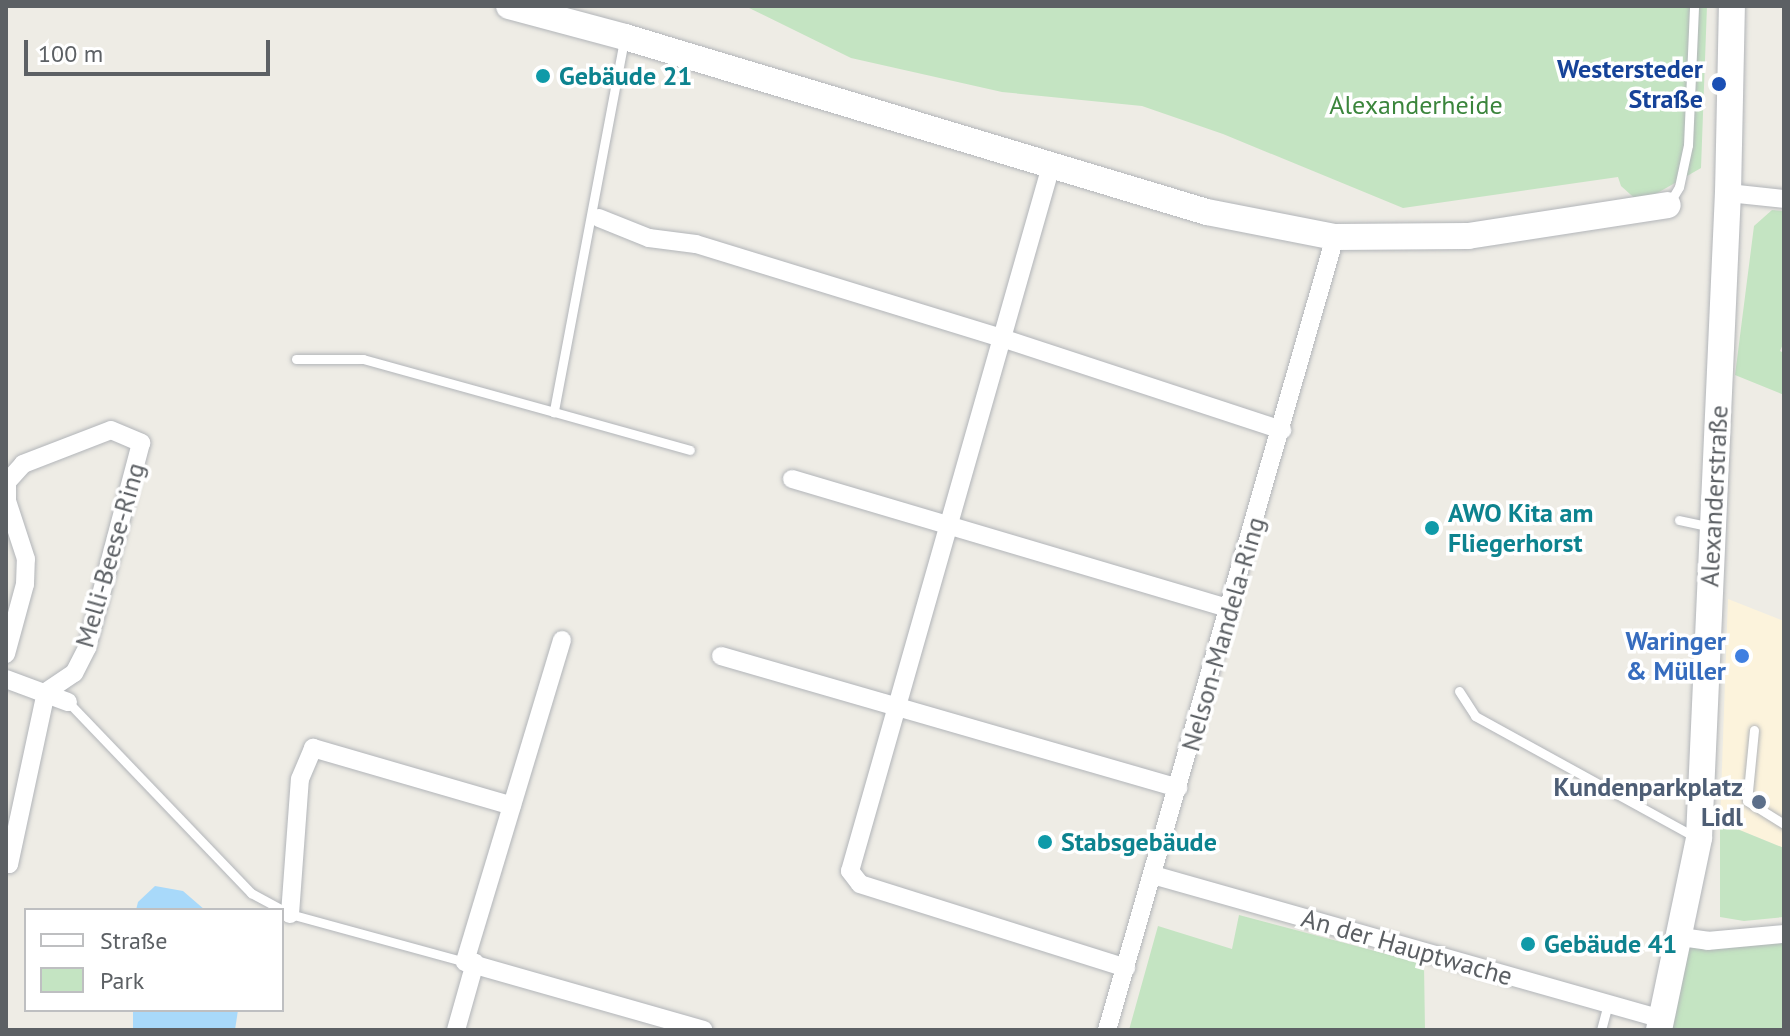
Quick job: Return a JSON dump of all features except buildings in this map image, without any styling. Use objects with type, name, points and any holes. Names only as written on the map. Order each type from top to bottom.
[{"type":"street","points":[[509,6],[625,37],[1207,212],[1335,237],[1468,236],[1668,205]]},
{"type":"street","name":"Alexanderstraße","points":[[1660,1024],[1681,937],[1699,838],[1728,193],[1732,6]]},
{"type":"street","points":[[1051,166],[850,871],[860,884],[1126,968]]},
{"type":"street","points":[[1728,193],[1784,199]]},
{"type":"street","points":[[599,218],[649,238],[696,244],[1002,338],[1282,430]]},
{"type":"street","name":"Nelson-Mandela-Ring","points":[[1107,1030],[1335,237]]},
{"type":"street","name":"Melli-Beese-Ring","points":[[6,654],[25,584],[26,559],[7,501],[7,482],[23,464],[111,430],[141,443],[87,648],[74,673],[46,692]]},
{"type":"street","points":[[792,479],[949,523],[1230,609]]},
{"type":"street","points":[[456,1030],[470,962],[512,806],[562,640]]},
{"type":"street","points":[[721,656],[1178,788]]},
{"type":"street","points":[[6,679],[68,702]]},
{"type":"street","points":[[6,863],[9,864],[46,692]]},
{"type":"street","points":[[290,914],[300,779],[313,748],[512,806]]},
{"type":"street","name":"An der Hauptwache","points":[[1153,875],[1608,1004],[1660,1024]]},
{"type":"street","points":[[1681,937],[1708,941],[1784,934]]},
{"type":"street","points":[[470,962],[703,1030]]},
{"type":"lane","points":[[1668,205],[1679,187],[1688,145],[1694,6]]},
{"type":"lane","points":[[554,412],[625,37]]},
{"type":"lane","points":[[296,359],[363,359],[690,450]]},
{"type":"lane","points":[[1679,520],[1711,527]]},
{"type":"lane","points":[[1459,691],[1475,716],[1699,838]]},
{"type":"lane","points":[[68,702],[251,893],[279,908]]},
{"type":"lane","points":[[1754,730],[1747,801],[1784,824]]},
{"type":"lane","points":[[284,911],[470,962]]},
{"type":"lane","points":[[1601,1030],[1608,1004]]},
{"type":"shaded area","points":[[1728,599],[1784,621],[1784,848],[1720,822]]},
{"type":"green space","name":"Alexanderheide","points":[[745,6],[1707,6],[1701,168],[1640,203],[1621,186],[1618,177],[1403,208],[1223,134],[1142,106],[1002,92],[851,58]]},
{"type":"green space","points":[[1772,210],[1784,211],[1784,342],[1780,351],[1784,353],[1784,395],[1735,375],[1754,226]]},
{"type":"green space","points":[[1720,822],[1784,848],[1784,917],[1744,921],[1720,917]]},
{"type":"green space","points":[[1239,915],[1424,964],[1425,1030],[1129,1030],[1158,926],[1232,949]]},
{"type":"green space","points":[[1784,934],[1784,1030],[1658,1030],[1681,937]]},
{"type":"water","points":[[155,886],[183,891],[203,908],[136,908],[138,902]]},
{"type":"water","points":[[133,1012],[238,1012],[235,1030],[133,1030]]},
{"type":"place","name":"Gebäude 21","points":[[543,76]]},
{"type":"place","name":"Westersteder Straße","points":[[1719,84]]},
{"type":"place","name":"AWO Kita am Fliegerhorst","points":[[1432,528]]},
{"type":"place","name":"Waringer & Müller","points":[[1742,656]]},
{"type":"place","name":"Kundenparkplatz Lidl","points":[[1759,802]]},
{"type":"place","name":"Stabsgebäude","points":[[1045,842]]},
{"type":"place","name":"Gebäude 41","points":[[1528,944]]}]
